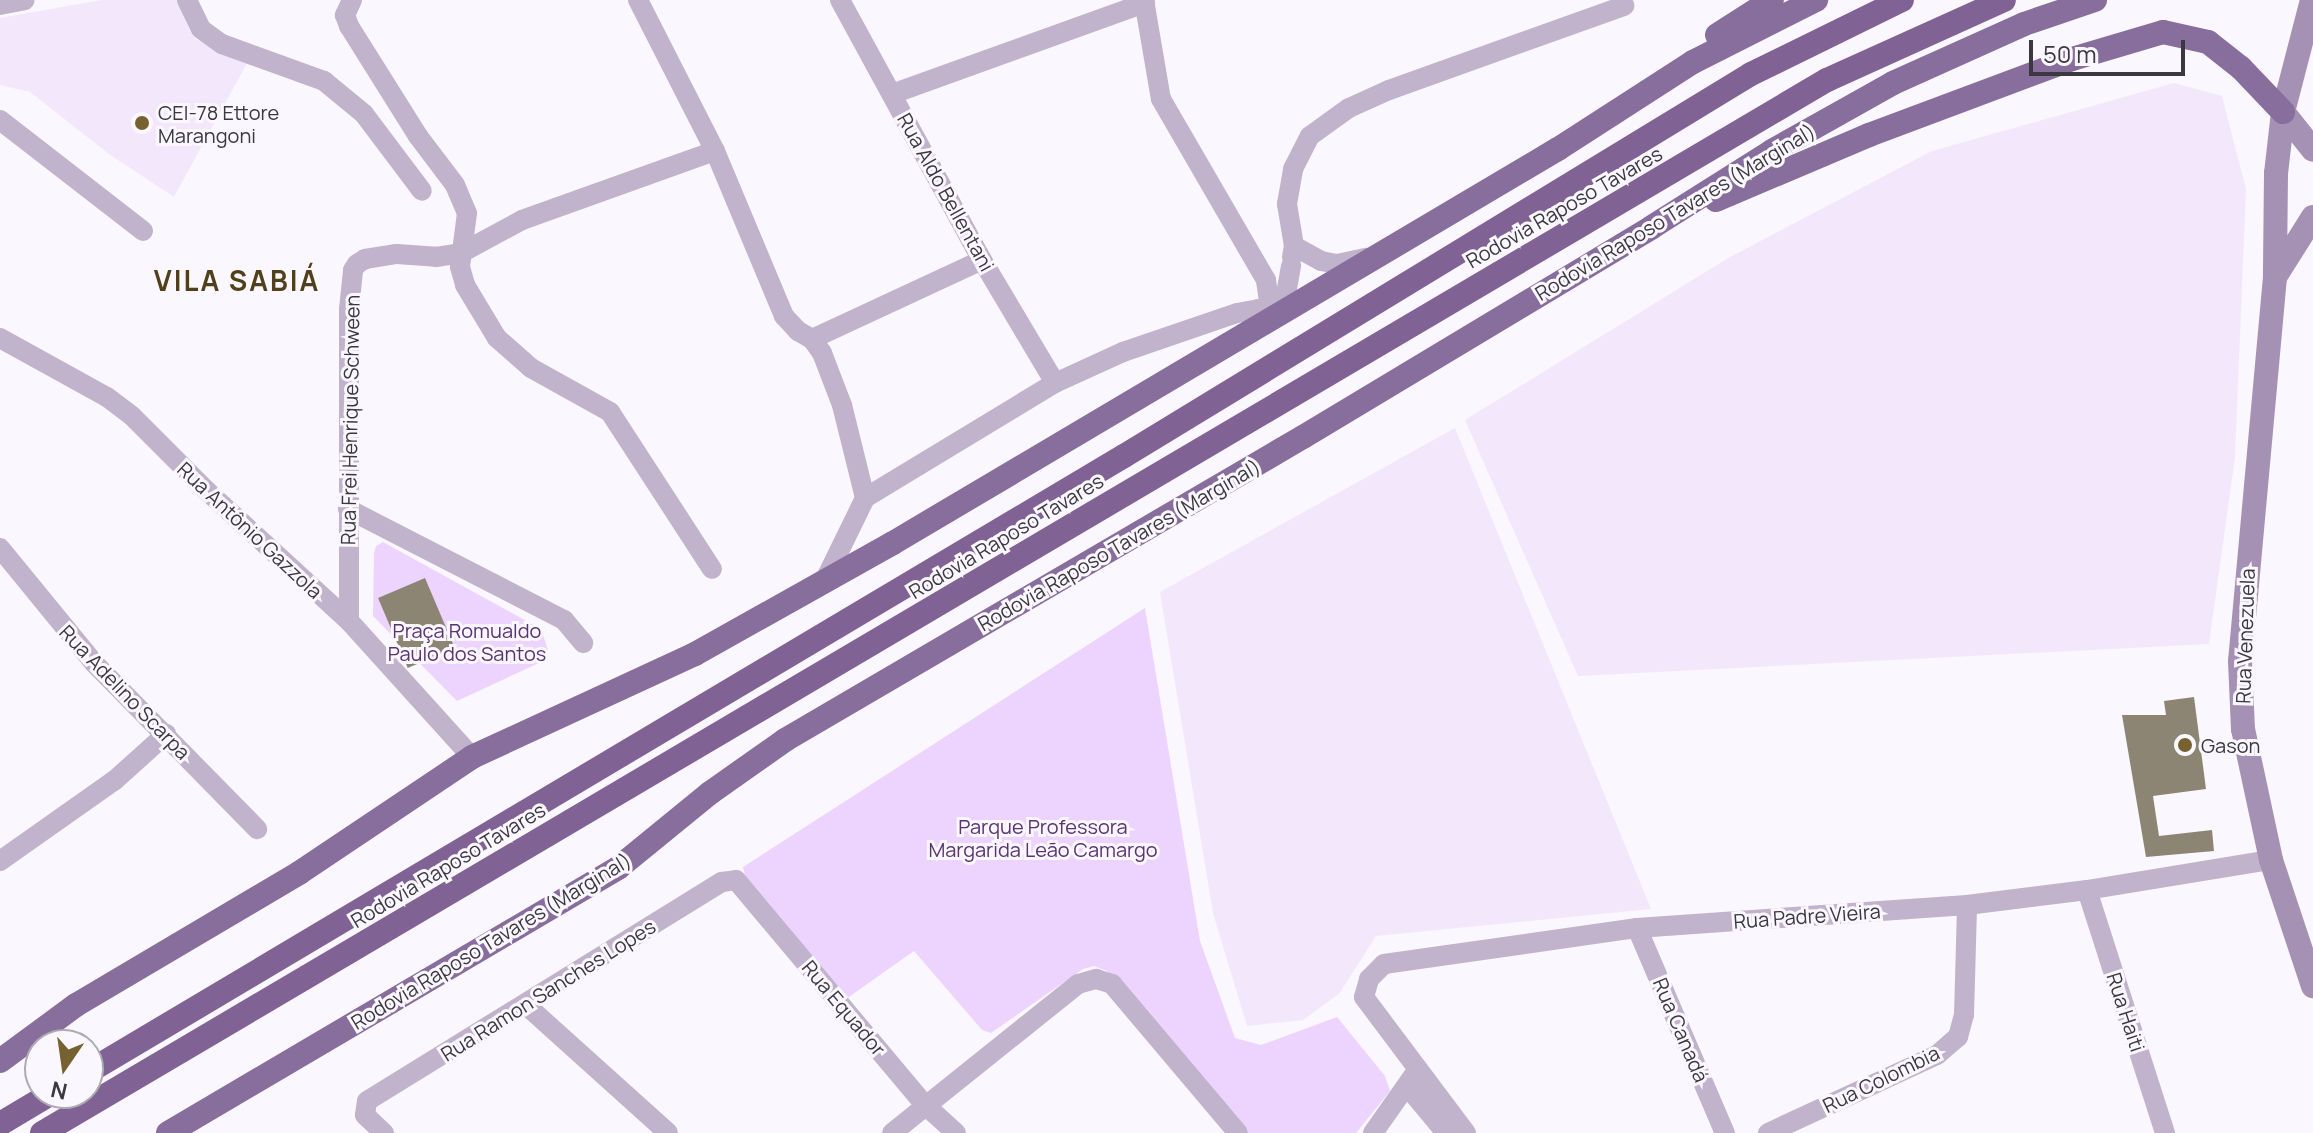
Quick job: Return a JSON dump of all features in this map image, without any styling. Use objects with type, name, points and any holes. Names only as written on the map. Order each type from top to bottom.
[{"type":"highway","points":[[1693,62],[1718,34],[1772,0]]},
{"type":"highway","points":[[0,1061],[76,1005],[299,873],[472,757],[695,654],[893,543],[1271,314],[1558,149],[1693,62],[1816,0]]},
{"type":"highway","name":"Rodovia Raposo Tavares","points":[[104,1062],[1124,456],[1751,74],[1902,0]]},
{"type":"highway","name":"Rodovia Raposo Tavares","points":[[42,1133],[1827,80],[2004,0]]},
{"type":"highway","name":"Rodovia Raposo Tavares (Marginal)","points":[[168,1133],[618,868],[710,793],[785,740],[1652,227],[1772,151],[1893,83],[2024,24],[2095,0]]},
{"type":"highway","points":[[1652,227],[1869,135],[2072,59],[2163,32],[2208,42],[2241,68],[2283,112]]},
{"type":"highway","points":[[0,1124],[25,1109]]},
{"type":"main road","name":"Rua Venezuela","points":[[2312,0],[2283,112],[2276,173],[2275,277],[2240,661],[2243,729],[2271,860],[2313,986]]},
{"type":"main road","points":[[2283,112],[2313,150]]},
{"type":"main road","name":"Rua Venezuela","points":[[2275,277],[2313,217]]},
{"type":"street","points":[[0,5],[25,0]]},
{"type":"street","points":[[187,0],[201,29],[222,44],[324,81],[364,114],[422,191]]},
{"type":"street","points":[[352,0],[345,15],[349,26],[418,136],[455,185],[467,213],[460,267],[465,285],[497,338],[531,368],[610,412],[712,569]]},
{"type":"street","points":[[638,0],[715,151],[784,316],[798,331],[812,339],[822,353],[842,405],[865,498]]},
{"type":"street","name":"Rua Aldo Bellentani","points":[[840,0],[982,260],[1055,383]]},
{"type":"street","points":[[892,94],[1144,1],[1161,99],[1266,280],[1271,314]]},
{"type":"street","points":[[1271,314],[1292,256],[1287,204],[1293,169],[1310,136],[1349,108],[1389,90],[1624,6]]},
{"type":"street","points":[[0,120],[143,231]]},
{"type":"street","name":"Rua Frei Henrique Schween","points":[[349,621],[349,309],[353,270],[365,259],[397,254],[436,257],[461,253],[522,220],[715,151]]},
{"type":"street","points":[[1292,256],[1337,264],[1355,262],[1381,253]]},
{"type":"street","points":[[1266,280],[1275,278],[1292,256]]},
{"type":"street","points":[[812,339],[982,260]]},
{"type":"street","points":[[826,578],[865,498],[1055,383],[1150,340],[1237,313],[1271,314]]},
{"type":"street","name":"Rua Antônio Gazzola","points":[[0,338],[107,397],[132,416],[206,490],[349,621],[472,757]]},
{"type":"street","points":[[348,509],[564,620],[583,643]]},
{"type":"street","name":"Rua Adelino Scarpa","points":[[0,548],[94,663],[257,829]]},
{"type":"street","points":[[0,861],[115,780],[166,734]]},
{"type":"street","name":"Rua Padre Vieira","points":[[1412,1077],[1364,997],[1369,979],[1384,964],[1405,958],[1637,928],[1967,905],[2087,890],[2271,860]]},
{"type":"street","name":"Rua Ramon Sanches Lopes","points":[[384,1133],[365,1115],[367,1101],[722,882],[736,880]]},
{"type":"street","name":"Rua Equador","points":[[736,880],[924,1104],[956,1133]]},
{"type":"street","name":"Rua Haiti","points":[[2087,890],[2165,1133]]},
{"type":"street","name":"Rua Colombia","points":[[1768,1133],[1937,1055],[1958,1037],[1964,1015],[1967,905]]},
{"type":"street","name":"Rua Canadá","points":[[1637,928],[1725,1133]]},
{"type":"street","points":[[892,1133],[924,1104],[1078,984],[1096,979],[1112,984],[1238,1133]]},
{"type":"street","points":[[526,1005],[668,1133]]},
{"type":"street","points":[[1373,1133],[1412,1077]]},
{"type":"street","points":[[1412,1077],[1446,1133]]},
{"type":"street","points":[[1412,1077],[1466,1133]]},
{"type":"shaded area","name":"CEI-78 Ettore Marangoni","points":[[102,0],[179,0],[195,39],[252,54],[174,197],[109,154],[30,92],[0,85],[0,18]]},
{"type":"shaded area","points":[[2174,83],[2222,96],[2246,189],[2235,457],[2209,644],[1578,676],[1465,420],[1730,257],[1932,151]]},
{"type":"shaded area","points":[[1455,428],[1651,909],[1376,936],[1339,994],[1303,1020],[1247,1026],[1213,913],[1160,592]]},
{"type":"green space","name":"Praça Romualdo Paulo dos Santos","points":[[383,542],[541,629],[548,650],[539,663],[457,701],[373,616],[374,553],[376,546]]},
{"type":"green space","name":"Parque Professora Margarida Leão Camargo","points":[[1145,608],[1200,941],[1235,1038],[1261,1045],[1337,1017],[1385,1076],[1390,1091],[1356,1133],[1247,1133],[1107,971],[1094,966],[1083,969],[991,1033],[982,1030],[914,951],[846,999],[747,884],[743,867]]},
{"type":"building","points":[[425,578],[455,648],[408,668],[378,598]]},
{"type":"building","points":[[2194,697],[2206,789],[2153,796],[2159,836],[2212,830],[2214,851],[2146,857],[2122,715],[2166,715],[2164,701]]},
{"type":"place","name":"CEI-78 Ettore Marangoni","points":[[142,123]]},
{"type":"place","name":"Gason","points":[[2185,745]]},
{"type":"district","name":"VILA SABIÁ","points":[[237,280]]}]
